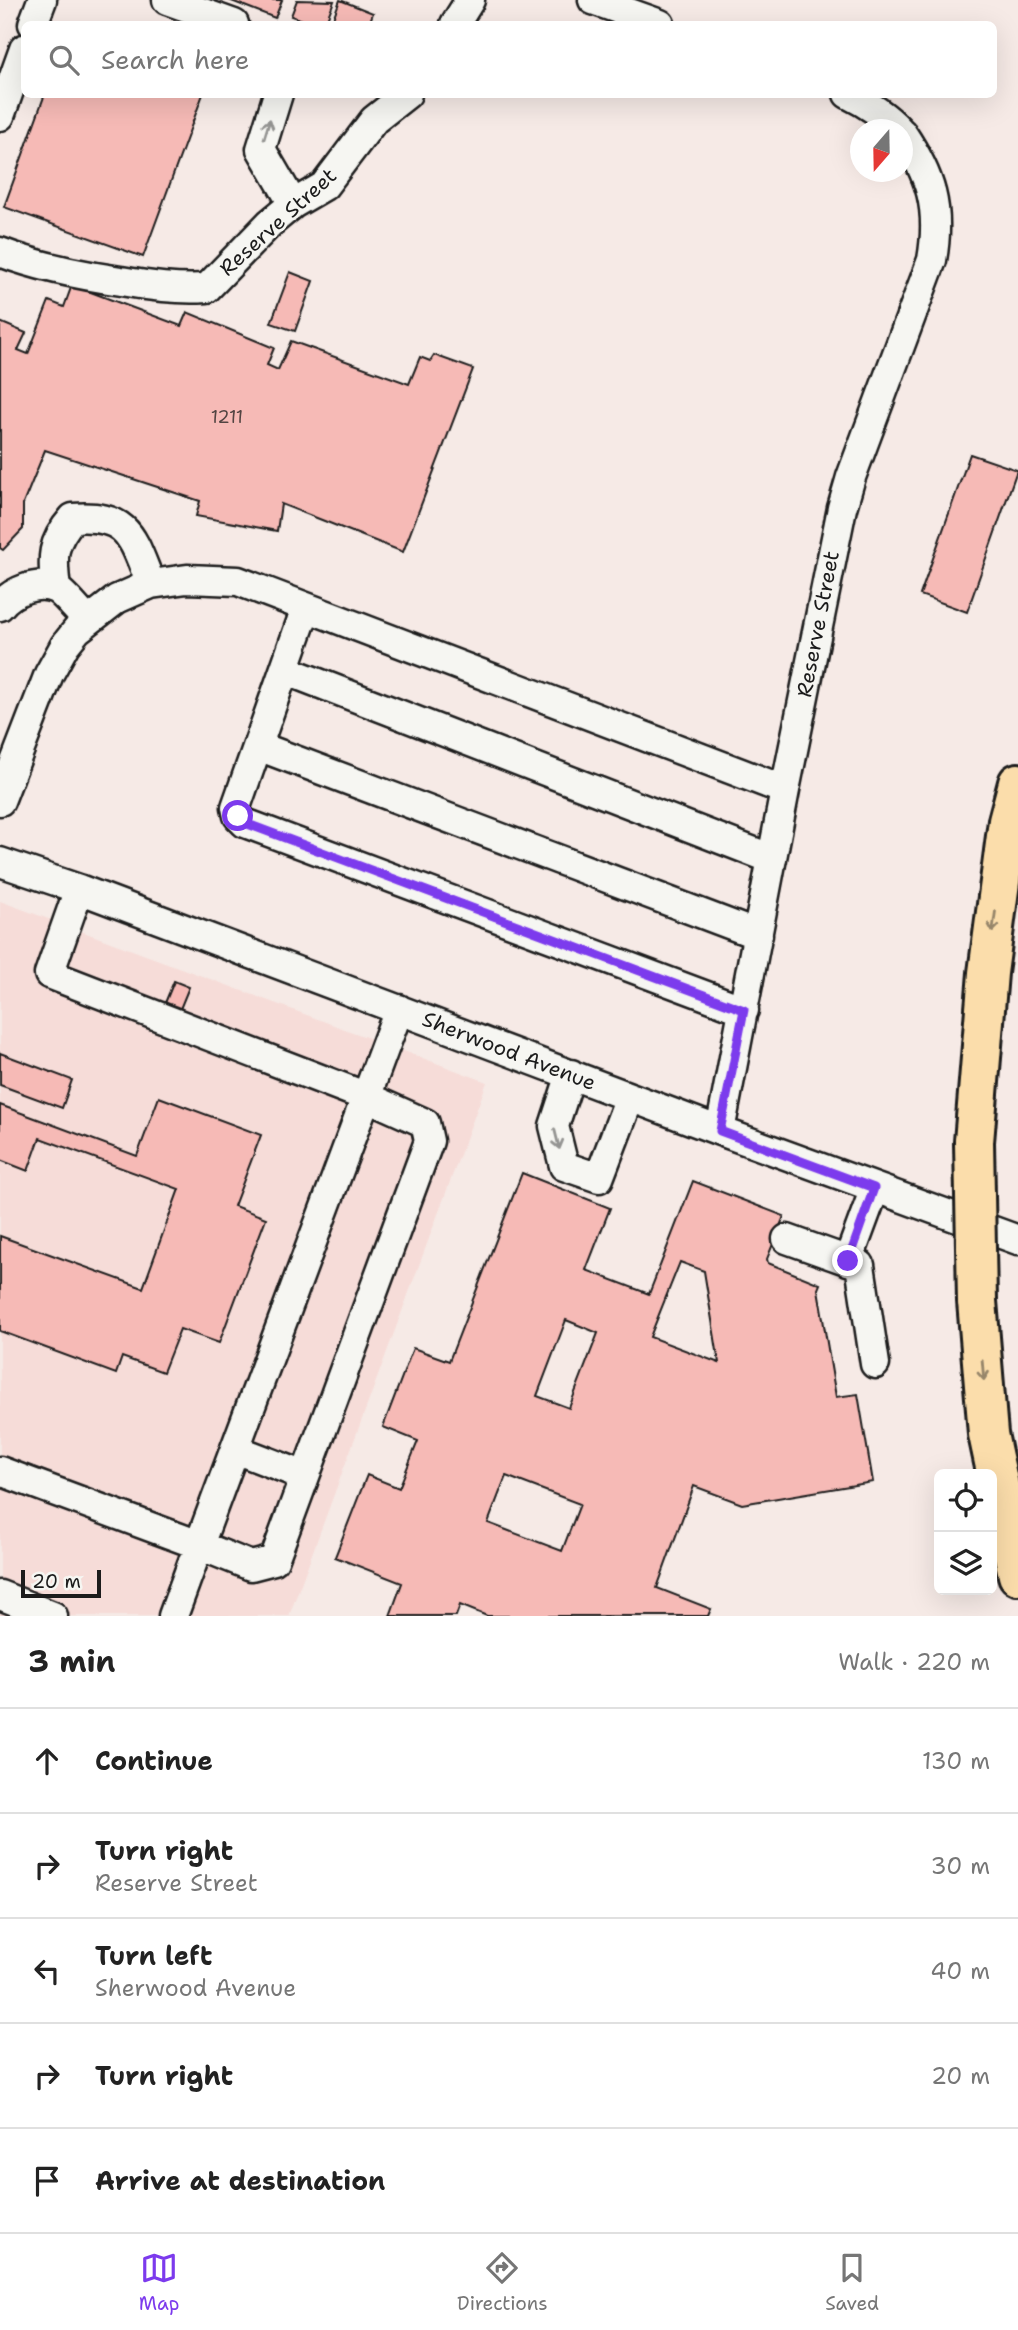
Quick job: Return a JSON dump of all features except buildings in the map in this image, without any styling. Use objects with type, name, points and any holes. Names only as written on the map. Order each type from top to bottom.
[{"type":"highway","points":[[1018,783],[1008,821],[988,973],[974,1142],[977,1301],[988,1434],[1018,1575]]},
{"type":"street","points":[[34,21],[42,0]]},
{"type":"street","points":[[167,0],[226,21]]},
{"type":"street","points":[[457,21],[470,0]]},
{"type":"street","points":[[593,0],[652,21]]},
{"type":"street","points":[[0,116],[21,56]]},
{"type":"street","points":[[277,98],[261,149],[293,204]]},
{"type":"street","name":"Reserve Street","points":[[0,252],[34,265],[64,272],[177,290],[207,288],[270,223],[293,204],[324,186],[374,120],[402,98]]},
{"type":"street","points":[[856,98],[889,119]]},
{"type":"street","name":"Reserve Street","points":[[720,1131],[842,508],[850,477],[932,260],[937,233],[932,190],[913,149]]},
{"type":"street","points":[[56,589],[52,558],[59,534],[73,518],[97,516],[117,523],[132,537],[151,584]]},
{"type":"street","points":[[2,790],[49,674],[65,645],[88,621],[117,599],[151,584],[187,579],[238,581],[785,790]]},
{"type":"street","points":[[0,606],[22,589],[40,586],[56,589],[88,621]]},
{"type":"street","points":[[306,608],[236,807],[238,816],[245,823],[744,1010]]},
{"type":"street","points":[[285,670],[772,859]]},
{"type":"street","points":[[258,746],[758,935]]},
{"type":"street","name":"Sherwood Avenue","points":[[0,862],[79,889],[720,1131],[1018,1240]]},
{"type":"street","points":[[0,1471],[251,1566],[274,1560],[429,1141],[425,1123],[367,1097],[49,974],[79,889]]},
{"type":"street","points":[[173,1616],[399,1009]]},
{"type":"street","points":[[571,1074],[554,1126],[564,1166],[599,1178],[630,1097]]},
{"type":"street","points":[[848,1261],[874,1188]]},
{"type":"street","points":[[787,1239],[860,1265],[875,1364]]},
{"type":"street","points":[[235,1449],[305,1476]]},
{"type":"street","points":[[0,1595],[53,1616]]},
{"type":"shaded area","points":[[0,901],[487,1082],[289,1616],[0,1616]]},
{"type":"route","points":[[238,816],[245,823],[744,1010],[720,1131],[874,1188],[848,1261]]}]
